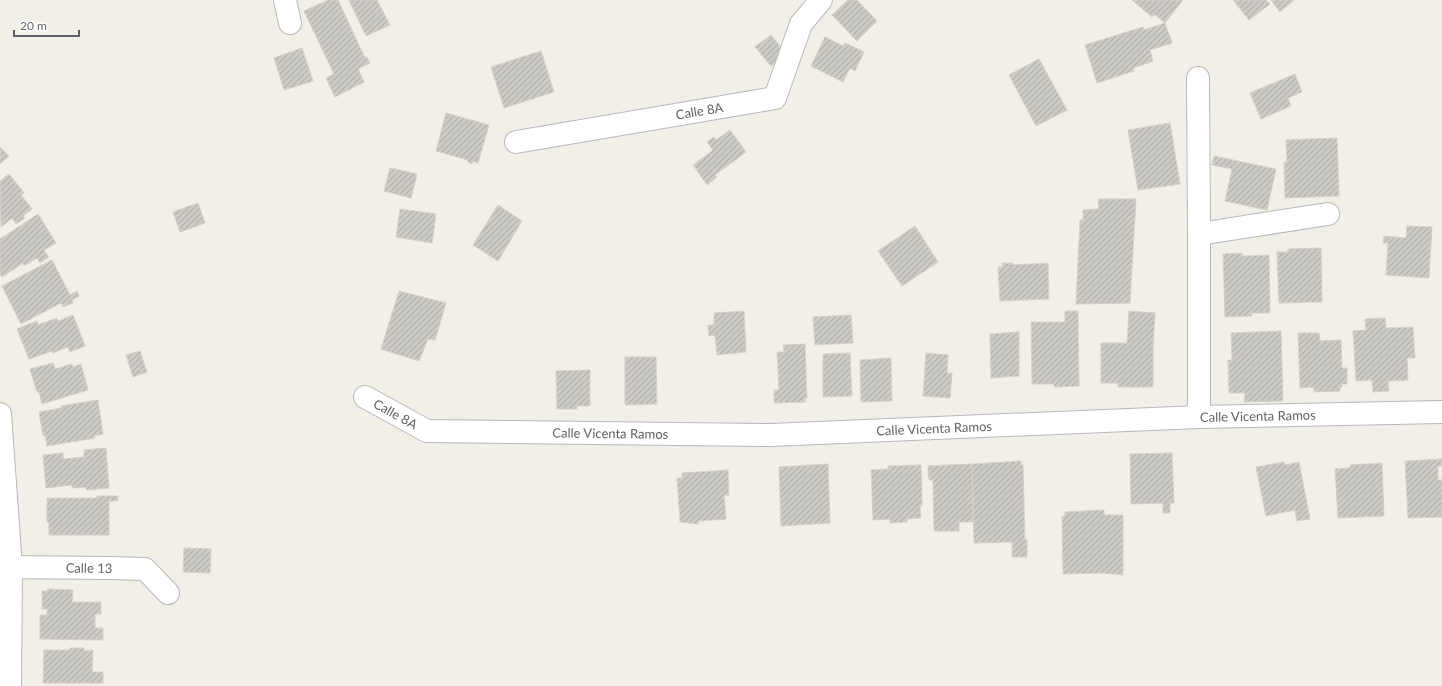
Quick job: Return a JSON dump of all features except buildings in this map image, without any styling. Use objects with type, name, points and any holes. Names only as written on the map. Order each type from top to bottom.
[{"type":"street","points":[[285,0],[290,23]]},
{"type":"street","name":"Calle 8A","points":[[516,142],[775,98],[801,24],[821,0]]},
{"type":"street","points":[[1198,78],[1200,234],[1199,417]]},
{"type":"street","points":[[1200,234],[1328,214]]},
{"type":"street","name":"Calle 8A","points":[[365,397],[427,431]]},
{"type":"street","name":"Calle Vicenta Ramos","points":[[427,431],[771,435],[1199,417],[1442,412]]},
{"type":"street","points":[[0,414],[10,686]]},
{"type":"street","name":"Calle 13","points":[[5,567],[145,569],[168,593]]}]
